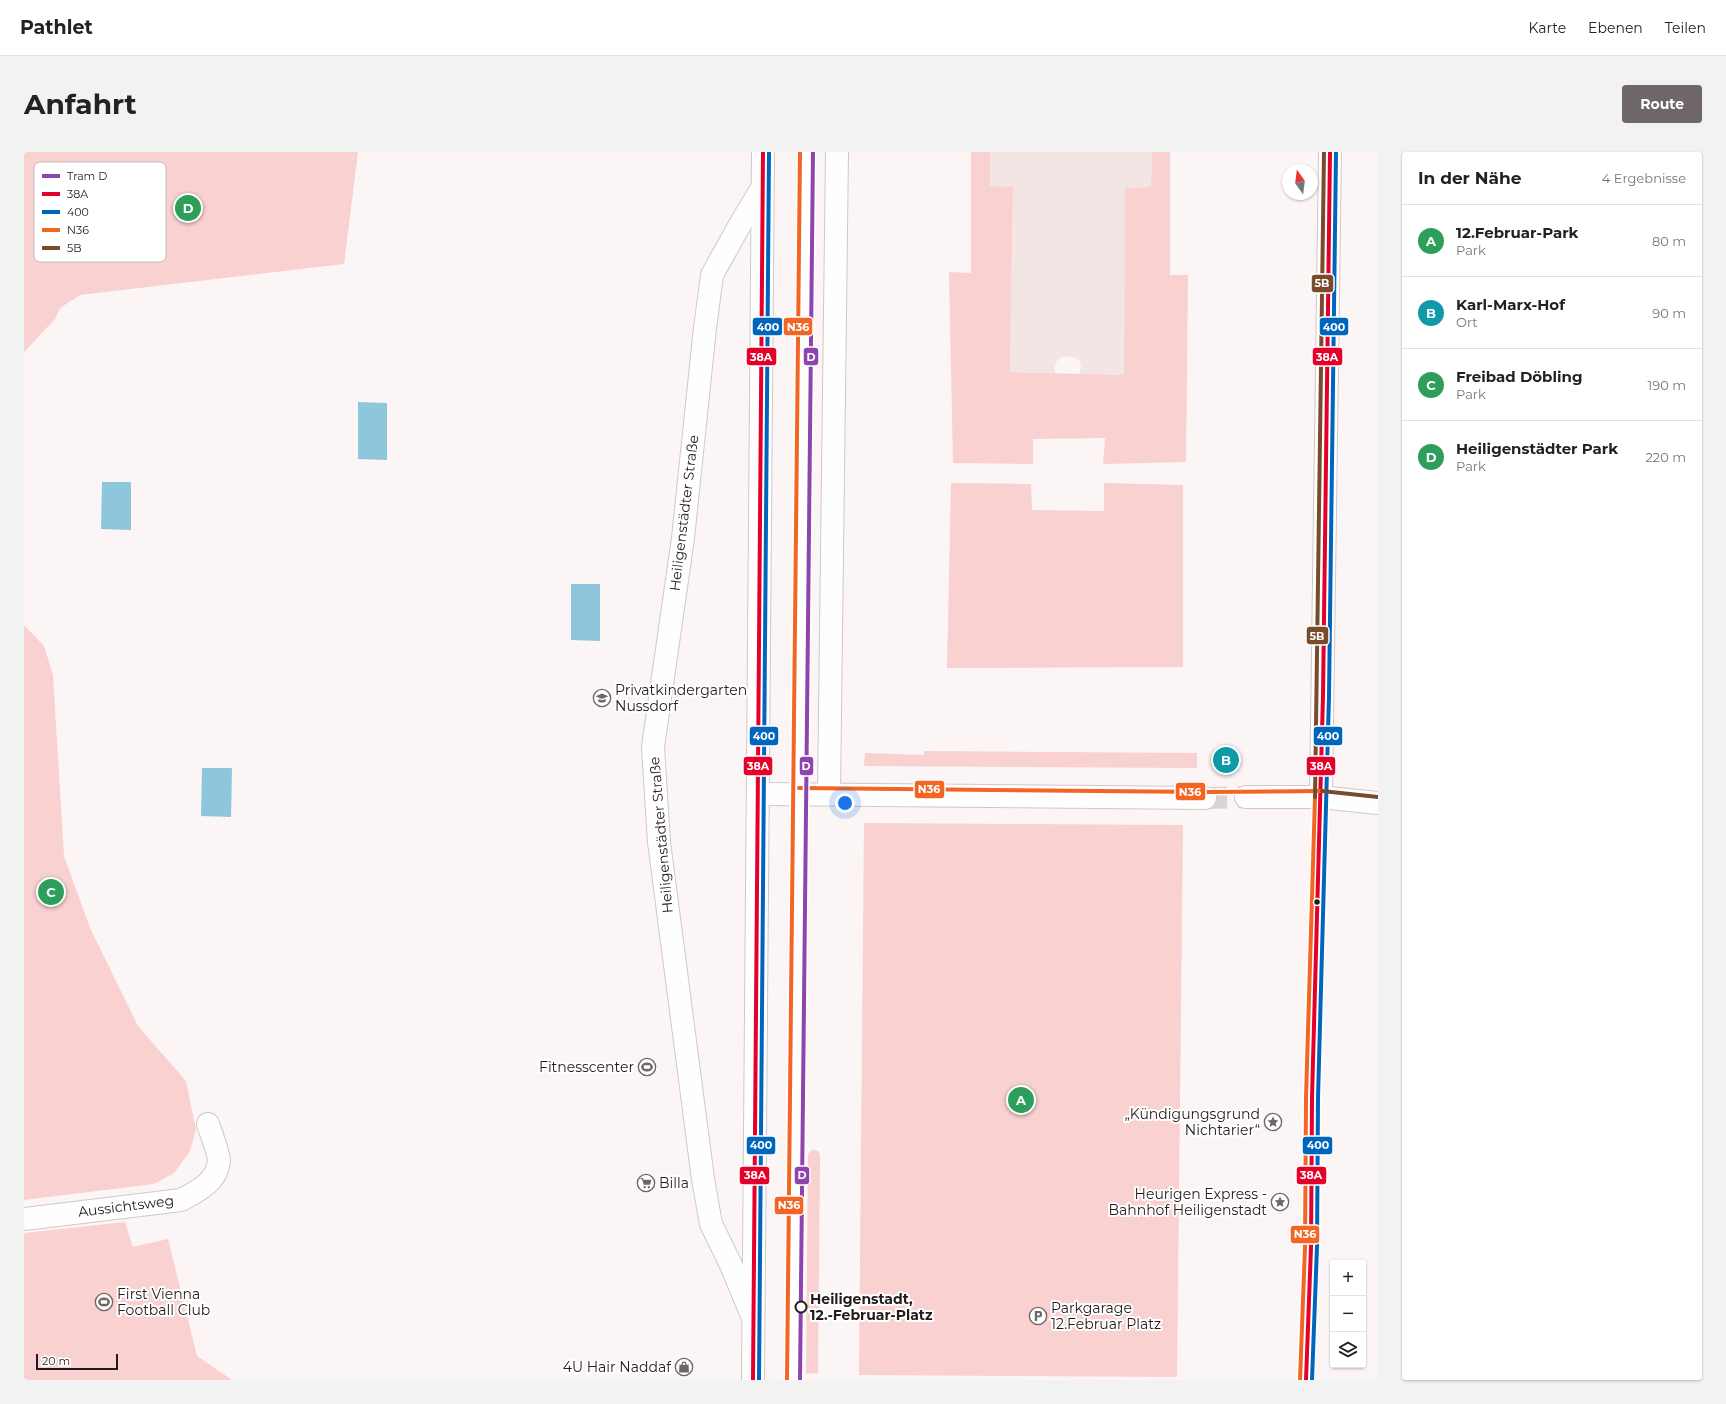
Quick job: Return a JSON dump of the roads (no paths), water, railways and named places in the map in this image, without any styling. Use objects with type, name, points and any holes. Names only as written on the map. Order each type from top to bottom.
[{"type":"street","name":"Heiligenstädter Straße","points":[[753,1380],[763,152]]},
{"type":"street","points":[[829,794],[837,152]]},
{"type":"street","points":[[1321,797],[1330,152]]},
{"type":"street","name":"Heiligenstädter Straße","points":[[753,1318],[731,1265],[711,1224],[703,1179],[659,842],[653,747],[683,538],[712,275],[762,188]]},
{"type":"street","points":[[758,794],[1205,798]]},
{"type":"street","points":[[1246,798],[1321,797],[1378,803]]},
{"type":"street","name":"Aussichtsweg","points":[[24,1219],[182,1200],[199,1191],[213,1178],[219,1160],[208,1124]]},
{"type":"lane","points":[[794,1380],[806,152]]},
{"type":"lane","points":[[1306,1380],[1311,1247],[1312,1098],[1321,797]]},
{"type":"water","points":[[358,402],[387,403],[387,460],[358,459]]},
{"type":"water","points":[[102,482],[131,482],[131,530],[101,529]]},
{"type":"water","points":[[571,584],[600,584],[600,641],[571,640]]},
{"type":"water","points":[[202,768],[232,768],[231,817],[201,816]]},
{"type":"tunnel","points":[[1205,798],[1246,797]]},
{"type":"tram line","name":"D","points":[[800,1380],[813,152]]},
{"type":"place","name":"Heiligenstädter Park","points":[[188,208]]},
{"type":"place","name":"Privatkindergarten Nussdorf","points":[[602,698]]},
{"type":"place","name":"Karl-Marx-Hof","points":[[1226,760]]},
{"type":"place","name":"Freibad Döbling","points":[[51,892]]},
{"type":"place","name":"Fitnesscenter","points":[[647,1067]]},
{"type":"place","name":"12.Februar-Park","points":[[1021,1100]]},
{"type":"place","name":"„Kündigungsgrund Nichtarier“","points":[[1273,1122]]},
{"type":"place","name":"Billa","points":[[646,1183]]},
{"type":"place","name":"Heurigen Express - Bahnhof Heiligenstadt","points":[[1280,1202]]},
{"type":"place","name":"First Vienna Football Club","points":[[104,1302]]},
{"type":"place","name":"Heiligenstadt, 12.-Februar-Platz","points":[[801,1307]]},
{"type":"place","name":"Parkgarage 12.Februar Platz","points":[[1038,1316]]},
{"type":"place","name":"4U Hair Naddaf","points":[[684,1367]]}]
